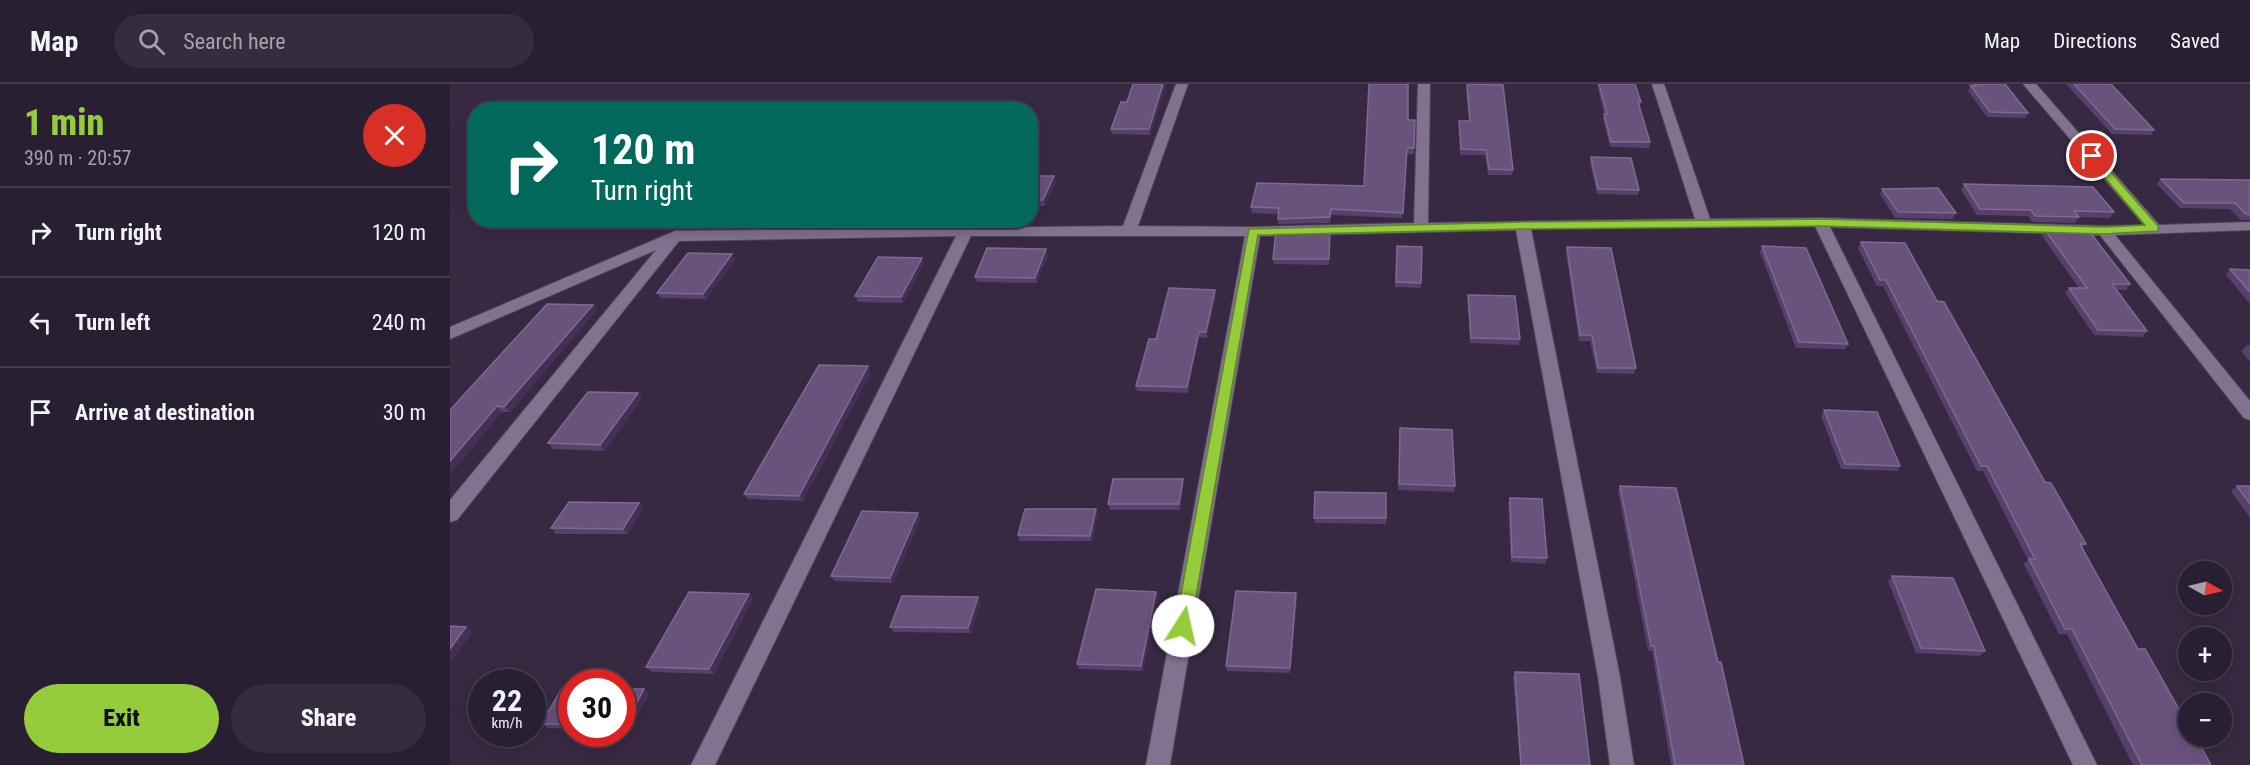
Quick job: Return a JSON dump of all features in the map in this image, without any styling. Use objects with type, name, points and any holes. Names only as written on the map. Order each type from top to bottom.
[{"type":"street","points":[[1129,231],[1182,84]]},
{"type":"street","points":[[1421,228],[1424,84]]},
{"type":"street","points":[[1658,84],[1704,224]]},
{"type":"street","points":[[2030,84],[2154,228]]},
{"type":"street","points":[[1820,222],[2085,765]]},
{"type":"street","points":[[450,333],[675,236],[1129,231],[1253,232],[1523,225],[1820,222],[2104,231],[2250,226]]},
{"type":"street","points":[[1523,225],[1609,677],[1622,765]]},
{"type":"street","points":[[2104,231],[2250,413]]},
{"type":"street","points":[[1158,765],[1253,232]]},
{"type":"street","points":[[703,765],[965,233]]},
{"type":"street","points":[[450,514],[675,236]]},
{"type":"building","points":[[1133,84],[1163,84],[1149,129],[1111,129],[1121,102],[1127,102]]},
{"type":"building","points":[[1369,84],[1408,84],[1408,120],[1415,120],[1414,148],[1407,148],[1403,213],[1331,209],[1330,217],[1278,219],[1279,208],[1251,207],[1257,183],[1364,186]]},
{"type":"building","points":[[1467,84],[1503,85],[1513,170],[1489,169],[1486,150],[1461,149],[1459,121],[1470,121]]},
{"type":"building","points":[[1599,84],[1635,84],[1650,142],[1611,142]]},
{"type":"building","points":[[1974,84],[2005,84],[2028,113],[1990,112],[1971,86],[1976,86]]},
{"type":"building","points":[[2074,84],[2111,84],[2154,130],[2115,129]]},
{"type":"building","points":[[1591,157],[1631,158],[1639,190],[1598,189]]},
{"type":"building","points":[[1038,176],[1054,176],[1043,200],[1038,200]]},
{"type":"building","points":[[2161,179],[2250,180],[2250,215],[2235,203],[2184,203]]},
{"type":"building","points":[[1964,184],[2093,187],[2114,212],[2074,211],[2079,217],[2035,216],[2031,210],[1980,209]]},
{"type":"building","points":[[1938,188],[1956,213],[1898,212],[1882,189]]},
{"type":"building","points":[[2045,230],[2089,231],[2130,284],[2112,284],[2147,331],[2098,330],[2069,288],[2087,288]]},
{"type":"building","points":[[1330,231],[1329,259],[1273,259],[1276,232]]},
{"type":"building","points":[[1861,242],[1905,243],[1937,301],[1944,302],[2045,482],[2051,483],[2086,544],[2080,544],[2138,649],[2145,649],[2178,707],[2178,747],[2201,747],[2211,765],[2142,765],[2072,629],[2065,629],[2029,559],[2035,559],[1987,466],[1981,466],[1886,280],[1880,280]]},
{"type":"building","points":[[1397,246],[1422,247],[1421,283],[1396,282]]},
{"type":"building","points":[[1762,246],[1806,248],[1848,344],[1799,342]]},
{"type":"building","points":[[1567,247],[1611,248],[1636,368],[1598,368],[1592,335],[1580,335]]},
{"type":"building","points":[[987,248],[1046,249],[1035,278],[975,277]]},
{"type":"building","points":[[688,253],[732,254],[703,294],[657,293]]},
{"type":"building","points":[[878,257],[922,258],[901,297],[855,296]]},
{"type":"building","points":[[2230,269],[2250,270],[2250,292]]},
{"type":"building","points":[[1169,288],[1215,290],[1206,332],[1199,332],[1187,387],[1136,386],[1149,339],[1156,339]]},
{"type":"building","points":[[1468,295],[1515,296],[1520,339],[1471,338]]},
{"type":"building","points":[[547,304],[593,305],[504,407],[497,406],[450,461],[450,410]]},
{"type":"building","points":[[819,365],[868,366],[799,496],[744,494]]},
{"type":"building","points":[[588,392],[638,393],[600,445],[548,443]]},
{"type":"building","points":[[1824,410],[1877,412],[1900,466],[1845,464]]},
{"type":"building","points":[[1400,428],[1452,430],[1455,486],[1399,484]]},
{"type":"building","points":[[1113,479],[1183,479],[1179,504],[1108,504]]},
{"type":"building","points":[[1620,486],[1676,488],[1718,662],[1721,662],[1744,765],[1675,765],[1654,646],[1651,646]]},
{"type":"building","points":[[2237,486],[2250,486],[2250,504]]},
{"type":"building","points":[[1315,492],[1386,493],[1386,518],[1314,518]]},
{"type":"building","points":[[1510,498],[1542,499],[1547,558],[1512,557]]},
{"type":"building","points":[[569,502],[639,503],[623,529],[551,528]]},
{"type":"building","points":[[1025,509],[1096,509],[1090,536],[1018,535]]},
{"type":"building","points":[[862,511],[918,513],[890,578],[831,576]]},
{"type":"building","points":[[1892,576],[1953,578],[1985,651],[1921,648]]},
{"type":"building","points":[[1096,589],[1156,592],[1141,666],[1077,664]]},
{"type":"building","points":[[1236,591],[1296,593],[1290,668],[1226,666]]},
{"type":"building","points":[[689,592],[749,594],[709,669],[646,667]]},
{"type":"building","points":[[902,596],[978,597],[968,628],[890,627]]},
{"type":"building","points":[[450,626],[466,627],[450,649]]},
{"type":"building","points":[[1515,672],[1579,674],[1590,765],[1521,765]]},
{"type":"building","points":[[636,689],[644,689],[636,704]]},
{"type":"building","points":[[558,695],[558,724],[546,724],[546,715]]},
{"type":"route","points":[[1183,626],[1253,232],[1523,225],[1820,222],[2104,231],[2154,228],[2092,156]]}]
